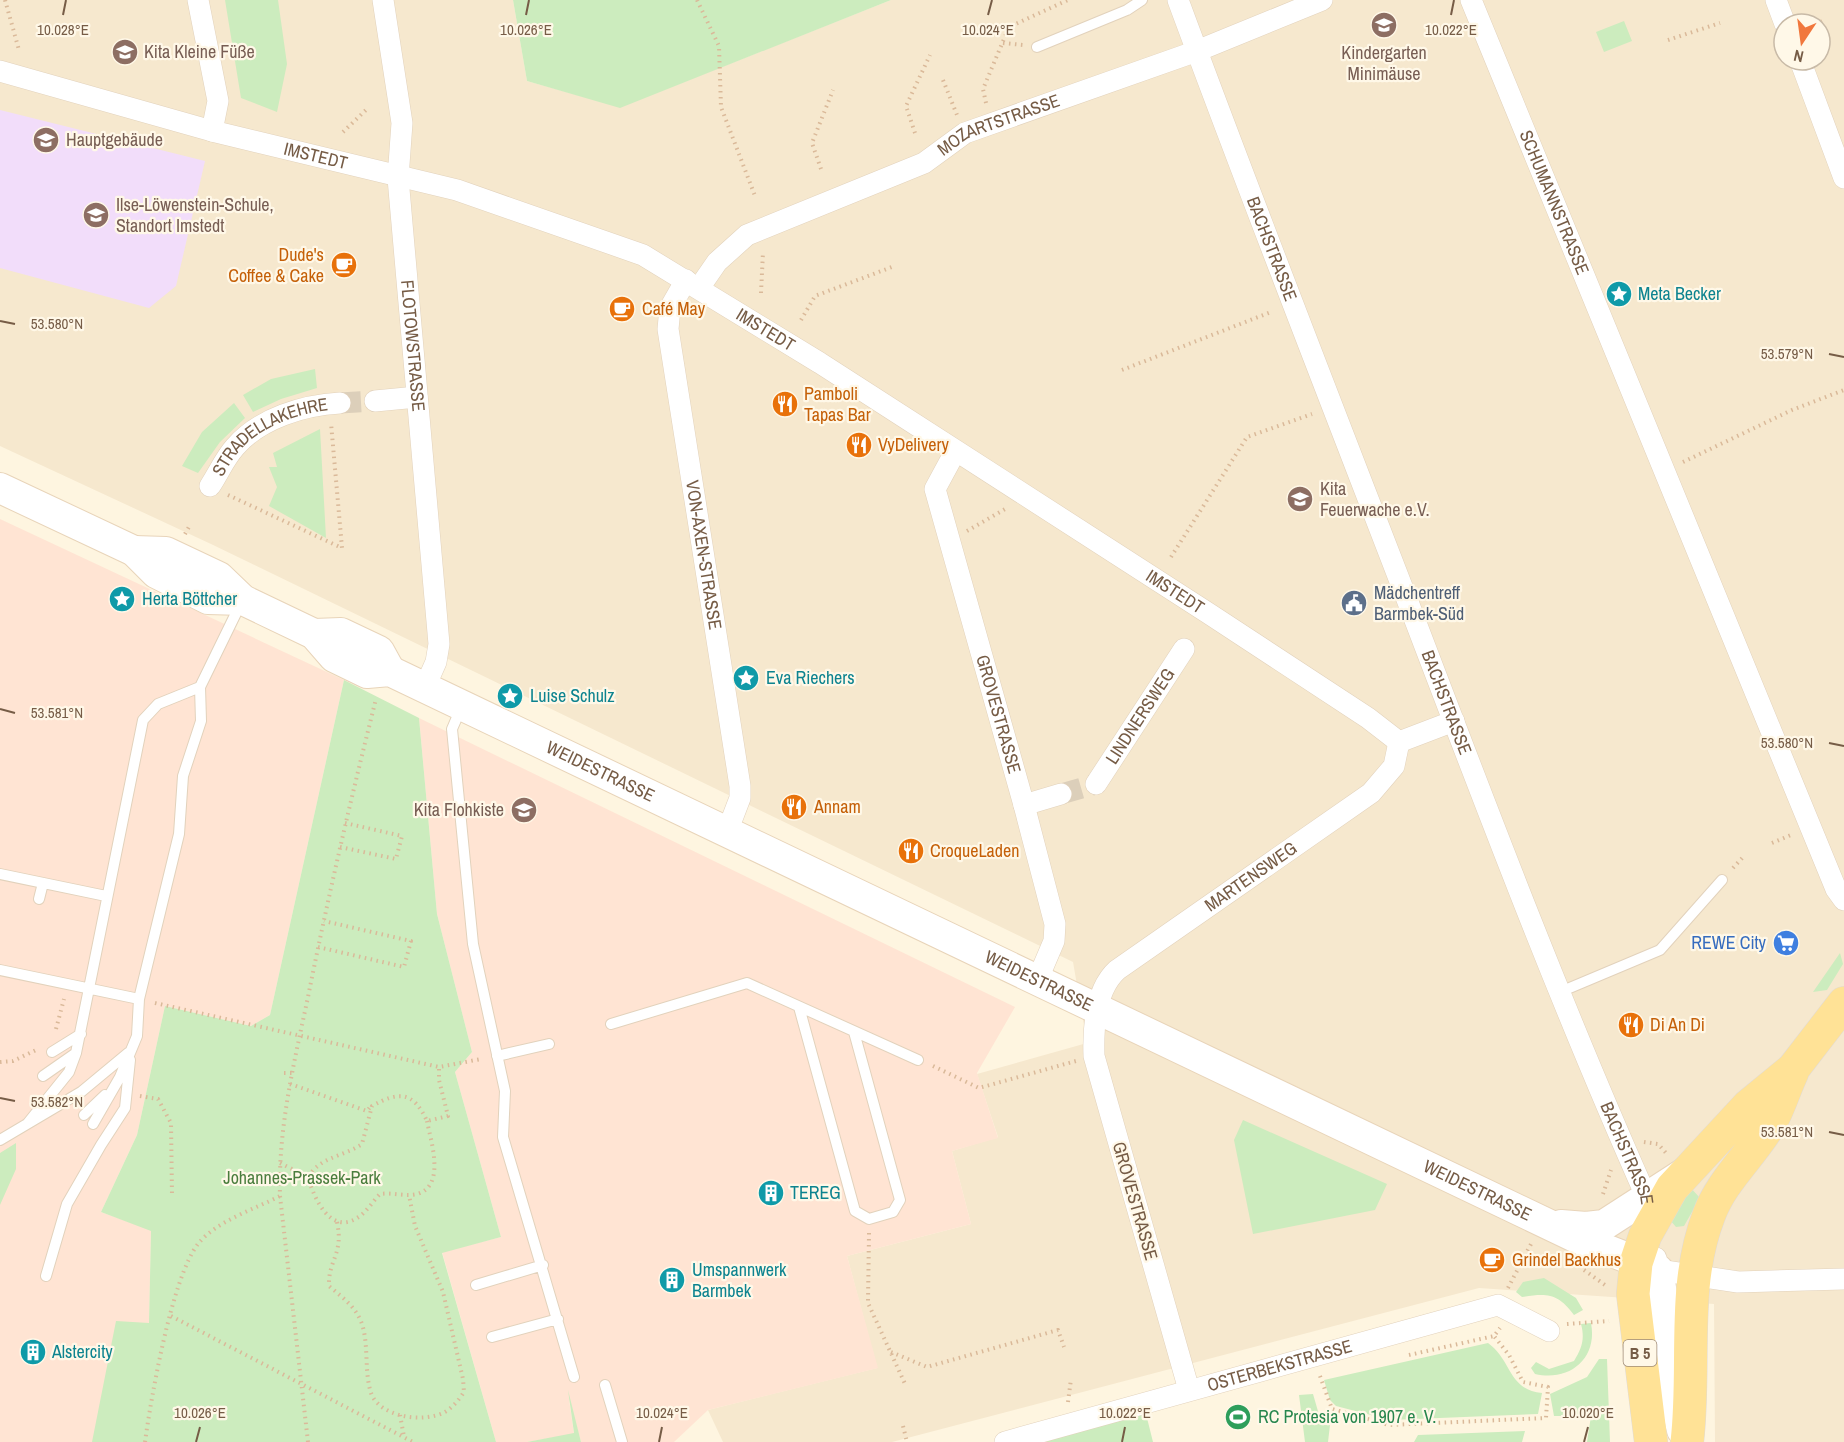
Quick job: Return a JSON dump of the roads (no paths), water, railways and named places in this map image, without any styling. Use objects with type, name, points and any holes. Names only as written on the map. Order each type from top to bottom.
[{"type":"main road","name":"B 5","points":[[1651,1442],[1635,1322],[1633,1285],[1647,1267],[1648,1209],[1667,1195],[1748,1106],[1793,1069],[1844,1004]]},
{"type":"main road","name":"B 5","points":[[1686,1442],[1692,1401],[1691,1322],[1701,1241],[1714,1202],[1770,1124],[1793,1069]]},
{"type":"street","points":[[198,0],[218,101],[212,131]]},
{"type":"street","name":"FLOTOWSTRASSE","points":[[383,0],[402,123],[398,178],[439,644],[436,662],[424,689]]},
{"type":"street","name":"BACHSTRASSE","points":[[1178,0],[1454,721],[1648,1209]]},
{"type":"street","name":"MOZARTSTRASSE","points":[[693,284],[747,235],[764,226],[924,163],[965,133],[1197,51],[1322,0]]},
{"type":"street","name":"SCHUMANNSTRASSE","points":[[1472,0],[1836,889],[1844,900]]},
{"type":"street","name":"IMSTEDT","points":[[0,71],[212,131],[398,178],[456,190],[643,255],[693,284],[1025,496],[1311,681],[1399,742]]},
{"type":"street","points":[[1805,72],[1844,177]]},
{"type":"street","name":"VON-AXEN-STRASSE","points":[[693,284],[670,308],[668,329],[740,786],[740,798],[727,832]]},
{"type":"street","points":[[375,401],[417,397]]},
{"type":"street","name":"STRADELLAKEHRE","points":[[210,486],[235,447],[258,427],[309,405],[335,403]]},
{"type":"street","name":"GROVESTRASSE","points":[[956,452],[935,489],[1024,805],[1054,924],[1054,941],[1037,981]]},
{"type":"street","name":"WEIDESTRASSE","points":[[0,489],[134,550],[156,573],[208,599],[243,600],[314,634],[334,657],[383,683],[424,689],[1546,1223],[1647,1267],[1695,1277],[1738,1282],[1844,1279]]},
{"type":"street","name":"LINDNERSWEG","points":[[1096,784],[1185,649]]},
{"type":"street","points":[[1399,742],[1454,721]]},
{"type":"street","name":"MARTENSWEG","points":[[1097,1010],[1111,975],[1117,970],[1371,793],[1394,766],[1399,742]]},
{"type":"street","points":[[1024,805],[1061,794]]},
{"type":"street","name":"GROVESTRASSE","points":[[1097,1010],[1093,1027],[1094,1056],[1189,1390]]},
{"type":"street","points":[[1546,1223],[1586,1227],[1604,1225],[1621,1216],[1648,1209]]},
{"type":"street","points":[[1647,1267],[1667,1322],[1675,1401],[1686,1442]]},
{"type":"street","name":"OSTERBEKSTRASSE","points":[[1005,1442],[1498,1305],[1549,1331]]},
{"type":"lane","points":[[1037,47],[1142,0]]},
{"type":"lane","points":[[93,1124],[137,1036],[139,999],[179,834],[183,776],[201,721],[200,687],[243,600]]},
{"type":"lane","points":[[28,1124],[69,1072],[76,1053],[81,1034],[87,987],[143,720],[158,704],[200,687]]},
{"type":"lane","points":[[461,708],[452,729],[471,933],[505,1091],[503,1137],[543,1265],[574,1377]]},
{"type":"lane","points":[[0,874],[106,896]]},
{"type":"lane","points":[[1560,992],[1660,950],[1722,880]]},
{"type":"lane","points":[[39,899],[43,883]]},
{"type":"lane","points":[[0,970],[139,999]]},
{"type":"lane","points":[[611,1024],[747,983],[918,1060]]},
{"type":"lane","points":[[799,1007],[855,1210],[869,1219],[893,1212],[900,1200],[854,1032]]},
{"type":"lane","points":[[52,1052],[81,1034]]},
{"type":"lane","points":[[497,1056],[549,1044]]},
{"type":"lane","points":[[0,1140],[81,1092],[131,1050]]},
{"type":"lane","points":[[46,1276],[67,1204],[125,1108],[131,1050]]},
{"type":"lane","points":[[43,1076],[76,1053]]},
{"type":"lane","points":[[84,1115],[114,1086]]},
{"type":"lane","points":[[476,1285],[543,1265]]},
{"type":"lane","points":[[492,1337],[558,1319]]},
{"type":"lane","points":[[605,1385],[622,1442]]},
{"type":"tunnel","points":[[340,403],[375,401]]},
{"type":"tunnel","points":[[1061,794],[1096,784]]},
{"type":"place","name":"Kindergarten Minimäuse","points":[[1384,25]]},
{"type":"place","name":"Kita Kleine Füße","points":[[125,52]]},
{"type":"place","name":"Hauptgebäude","points":[[46,140]]},
{"type":"place","name":"Ilse-Löwenstein-Schule, Standort Imstedt","points":[[96,215]]},
{"type":"place","name":"Dude's Coffee & Cake","points":[[344,265]]},
{"type":"place","name":"Meta Becker","points":[[1619,294]]},
{"type":"place","name":"Café May","points":[[622,309]]},
{"type":"place","name":"Pamboli Tapas Bar","points":[[785,404]]},
{"type":"place","name":"VyDelivery","points":[[859,445]]},
{"type":"place","name":"Kita Feuerwache e.V.","points":[[1300,499]]},
{"type":"place","name":"Herta Böttcher","points":[[122,599]]},
{"type":"place","name":"Mädchentreff Barmbek-Süd","points":[[1354,603]]},
{"type":"place","name":"Eva Riechers","points":[[746,678]]},
{"type":"place","name":"Luise Schulz","points":[[510,696]]},
{"type":"place","name":"Annam","points":[[794,807]]},
{"type":"place","name":"Kita Flohkiste","points":[[524,810]]},
{"type":"place","name":"CroqueLaden","points":[[911,851]]},
{"type":"place","name":"REWE City","points":[[1786,943]]},
{"type":"place","name":"Di An Di","points":[[1631,1025]]},
{"type":"place","name":"TEREG","points":[[771,1193]]},
{"type":"place","name":"Grindel Backhus","points":[[1492,1260]]},
{"type":"place","name":"Umspannwerk Barmbek","points":[[672,1280]]},
{"type":"place","name":"Alstercity","points":[[33,1352]]},
{"type":"place","name":"RC Protesia von 1907 e. V.","points":[[1238,1417]]},
{"type":"park label","name":"Johannes-Prassek-Park","points":[[302,1178]]}]
